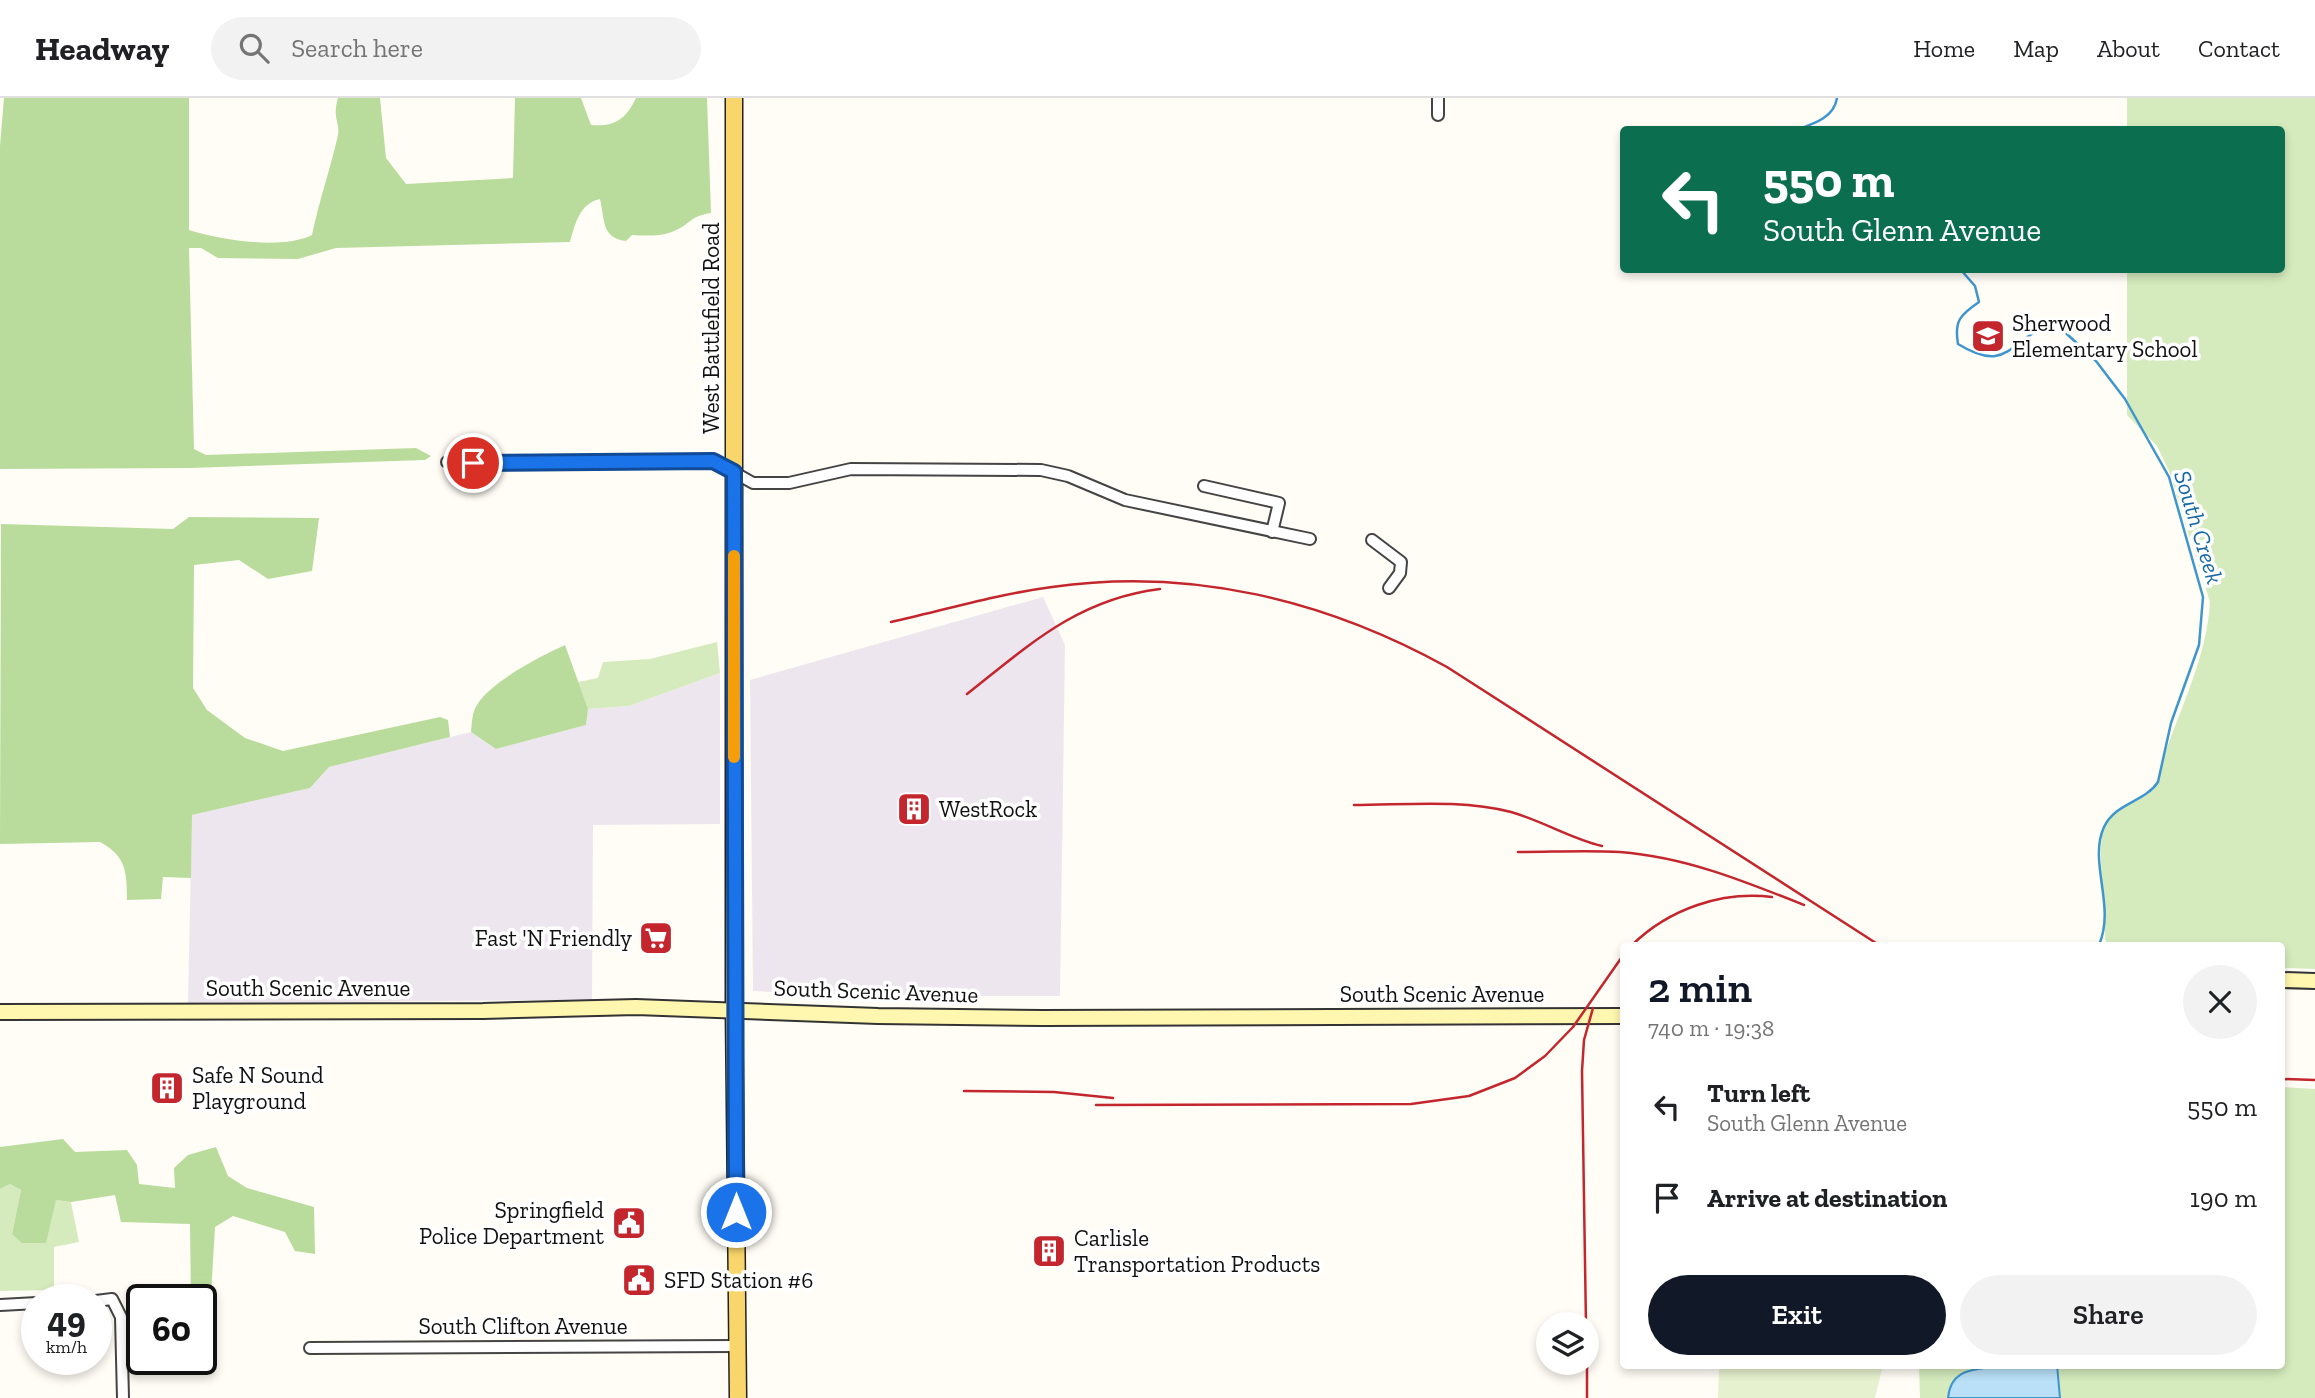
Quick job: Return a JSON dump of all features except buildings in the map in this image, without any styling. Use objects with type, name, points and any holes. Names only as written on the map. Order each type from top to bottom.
[{"type":"main road","name":"West Battlefield Road","points":[[734,98],[734,1009],[738,1398]]},
{"type":"main road","points":[[2285,980],[2315,981]]},
{"type":"main road","name":"South Scenic Avenue","points":[[0,1012],[734,1009],[878,1016],[1043,1018],[1620,1016]]},
{"type":"street","points":[[1438,98],[1438,115]]},
{"type":"street","points":[[447,462],[713,461],[754,483],[789,483],[851,469],[1041,470],[1068,476],[1125,500],[1310,539]]},
{"type":"street","points":[[1204,486],[1279,503],[1272,532]]},
{"type":"street","points":[[1373,540],[1401,562],[1400,573],[1389,588]]},
{"type":"street","points":[[112,1299],[121,1317],[123,1398]]},
{"type":"street","points":[[0,1305],[21,1304]]},
{"type":"street","name":"South Clifton Avenue","points":[[310,1348],[737,1346]]},
{"type":"shaded area","points":[[1043,597],[1065,645],[1060,996],[856,996],[753,991],[750,680]]},
{"type":"shaded area","points":[[720,673],[720,824],[593,825],[592,1000],[188,1003],[192,815],[310,788],[329,767],[471,732],[496,749],[586,725],[588,709],[629,706]]},
{"type":"green space","points":[[4,98],[189,98],[189,230],[234,240],[268,243],[299,240],[312,235],[338,135],[338,98],[380,98],[386,158],[406,184],[513,178],[515,98],[581,98],[591,125],[607,125],[624,116],[636,98],[707,98],[711,213],[698,216],[670,233],[632,235],[626,241],[608,232],[600,199],[593,201],[583,210],[570,242],[336,248],[298,259],[218,258],[201,248],[189,248],[194,449],[206,455],[416,448],[431,456],[425,460],[190,468],[0,469],[0,146]]},
{"type":"green space","points":[[2127,98],[2315,98],[2315,969],[2285,968],[2285,942],[2107,942],[2105,939],[2101,865],[2104,828],[2113,814],[2147,795],[2155,787],[2204,643],[2210,602],[2169,471],[2157,446],[2127,415],[2127,273],[2285,273],[2285,126],[2127,126]]},
{"type":"green space","points":[[189,517],[319,518],[312,571],[268,579],[239,560],[194,565],[193,688],[207,710],[245,738],[283,751],[440,717],[448,720],[450,737],[329,767],[310,788],[192,815],[191,878],[163,877],[161,899],[127,900],[125,873],[120,859],[100,842],[0,844],[1,524],[173,529]]},
{"type":"green space","points":[[717,642],[720,673],[629,706],[588,709],[578,682],[598,678],[603,662],[650,659]]},
{"type":"green space","points":[[565,645],[588,709],[586,725],[496,749],[471,732],[475,708],[493,687],[517,670]]},
{"type":"green space","points":[[2285,1087],[2315,1089],[2315,1398],[1920,1398],[1919,1369],[2285,1369]]},
{"type":"green space","points":[[63,1139],[75,1152],[127,1150],[137,1165],[139,1184],[175,1188],[174,1168],[188,1155],[216,1147],[228,1176],[247,1188],[314,1207],[315,1254],[295,1251],[285,1232],[233,1216],[215,1227],[212,1284],[191,1284],[190,1224],[121,1222],[115,1195],[71,1202],[56,1200],[46,1243],[22,1243],[12,1234],[21,1190],[10,1184],[0,1189],[0,1147]]},
{"type":"green space","points":[[10,1184],[21,1190],[12,1234],[56,1200],[71,1202],[79,1242],[54,1247],[54,1284],[21,1284],[21,1291],[0,1291],[0,1189]]},
{"type":"green space","points":[[1882,1369],[1875,1398],[1718,1398],[1719,1370]]},
{"type":"water","points":[[2057,1369],[2060,1398],[1948,1398],[1954,1380],[1968,1371]]},
{"type":"waterway","name":"South Creek","points":[[1807,126],[1832,111],[1837,98]]},
{"type":"waterway","name":"South Creek","points":[[1964,273],[1975,286],[1979,302],[1960,319],[1957,330],[1958,344],[1975,353],[1999,355],[2040,329],[2055,323],[2096,361],[2125,399],[2169,477],[2203,597],[2199,645],[2171,723],[2158,782],[2146,794],[2122,807],[2104,827],[2099,855],[2105,915],[2100,942]]},
{"type":"railway","points":[[891,622],[1012,594],[1104,582],[1206,586],[1256,594],[1305,607],[1354,623],[1447,667],[1874,942]]},
{"type":"railway","points":[[967,694],[1034,642],[1079,614],[1131,594],[1160,589]]},
{"type":"railway","points":[[1354,805],[1433,804],[1492,808],[1523,816],[1602,846]]},
{"type":"railway","points":[[1518,852],[1620,852],[1668,859],[1737,879],[1804,905]]},
{"type":"railway","points":[[1635,942],[1662,921],[1697,905],[1734,897],[1772,897]]},
{"type":"railway","points":[[1096,1105],[1411,1104],[1469,1096],[1515,1078],[1545,1056],[1573,1027],[1620,960]]},
{"type":"railway","points":[[1586,1312],[1582,1071],[1584,1040],[1593,1008]]},
{"type":"railway","points":[[2285,1079],[2315,1080]]},
{"type":"railway","points":[[964,1091],[1054,1092],[1113,1098]]},
{"type":"railway","points":[[1587,1375],[1587,1398]]},
{"type":"slow traffic","points":[[734,556],[734,757]]},
{"type":"place","name":"Sherwood Elementary School","points":[[1988,336]]},
{"type":"place","name":"WestRock","points":[[914,809]]},
{"type":"place","name":"Fast 'N Friendly","points":[[656,938]]},
{"type":"place","name":"Safe N Sound Playground","points":[[167,1088]]},
{"type":"place","name":"Springfield Police Department","points":[[629,1223]]},
{"type":"place","name":"Carlisle Transportation Products","points":[[1049,1251]]},
{"type":"place","name":"SFD Station #6","points":[[639,1280]]},
{"type":"route","points":[[473,463],[713,461],[734,472],[736,1212]]}]
